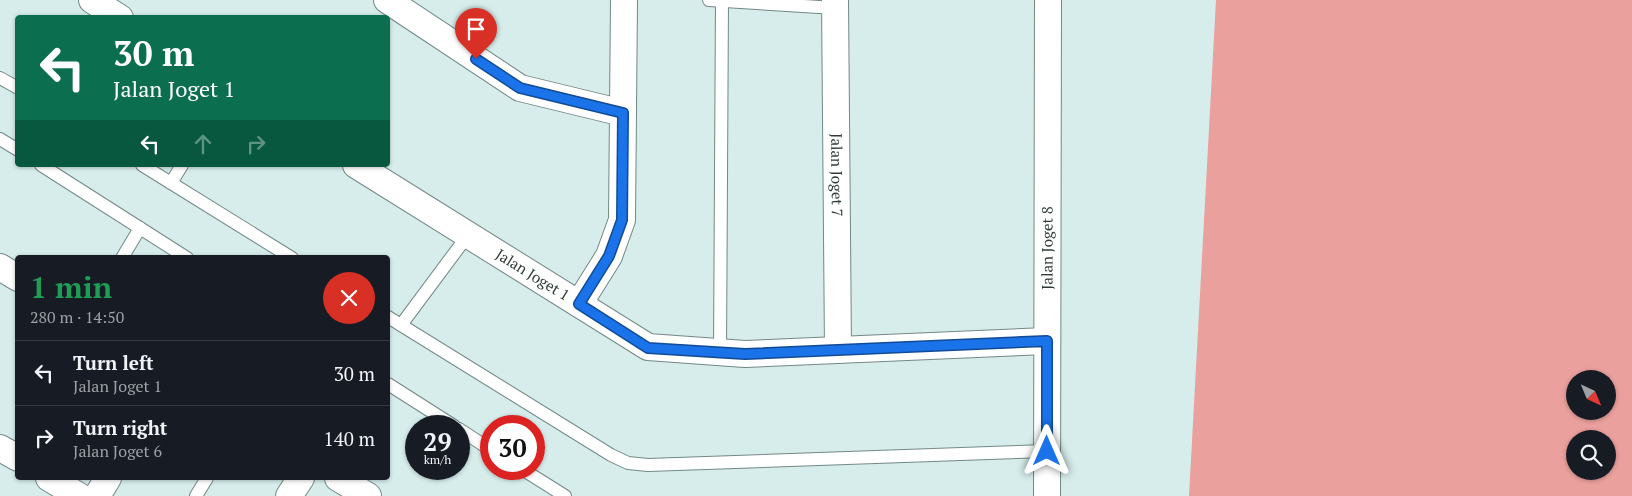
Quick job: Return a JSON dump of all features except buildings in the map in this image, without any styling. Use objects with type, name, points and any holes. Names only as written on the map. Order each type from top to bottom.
[{"type":"street","points":[[92,0],[115,15]]},
{"type":"street","points":[[387,0],[520,88],[623,113]]},
{"type":"street","points":[[579,304],[609,256],[622,220],[624,0]]},
{"type":"street","name":"Jalan Joget 8","points":[[1047,496],[1048,0]]},
{"type":"street","name":"Jalan Joget 7","points":[[835,4],[838,350]]},
{"type":"street","name":"Jalan Joget 1","points":[[359,167],[648,348],[745,354],[1047,341]]},
{"type":"street","points":[[0,268],[15,276]]},
{"type":"street","points":[[0,448],[15,456]]},
{"type":"street","points":[[52,480],[79,496]]},
{"type":"street","points":[[97,496],[107,480]]},
{"type":"street","points":[[289,496],[300,480]]},
{"type":"street","points":[[341,480],[368,496]]},
{"type":"lane","points":[[709,0],[835,4]]},
{"type":"lane","points":[[720,353],[722,0]]},
{"type":"lane","points":[[0,78],[15,86]]},
{"type":"lane","points":[[0,139],[15,148]]},
{"type":"lane","points":[[44,167],[182,255]]},
{"type":"lane","points":[[145,167],[287,255]]},
{"type":"lane","points":[[171,183],[181,167]]},
{"type":"lane","points":[[124,255],[140,228]]},
{"type":"lane","points":[[400,324],[468,235]]},
{"type":"lane","points":[[390,317],[628,463],[648,465],[1047,451]]},
{"type":"lane","points":[[390,385],[437,415]]},
{"type":"lane","points":[[196,496],[206,480]]},
{"type":"lane","points":[[540,480],[565,496]]},
{"type":"shaded area","points":[[1216,0],[1632,0],[1632,496],[1189,496]]},
{"type":"route","points":[[476,59],[520,88],[623,113],[622,220],[609,256],[579,304],[648,348],[745,354],[1047,341],[1047,451]]}]
